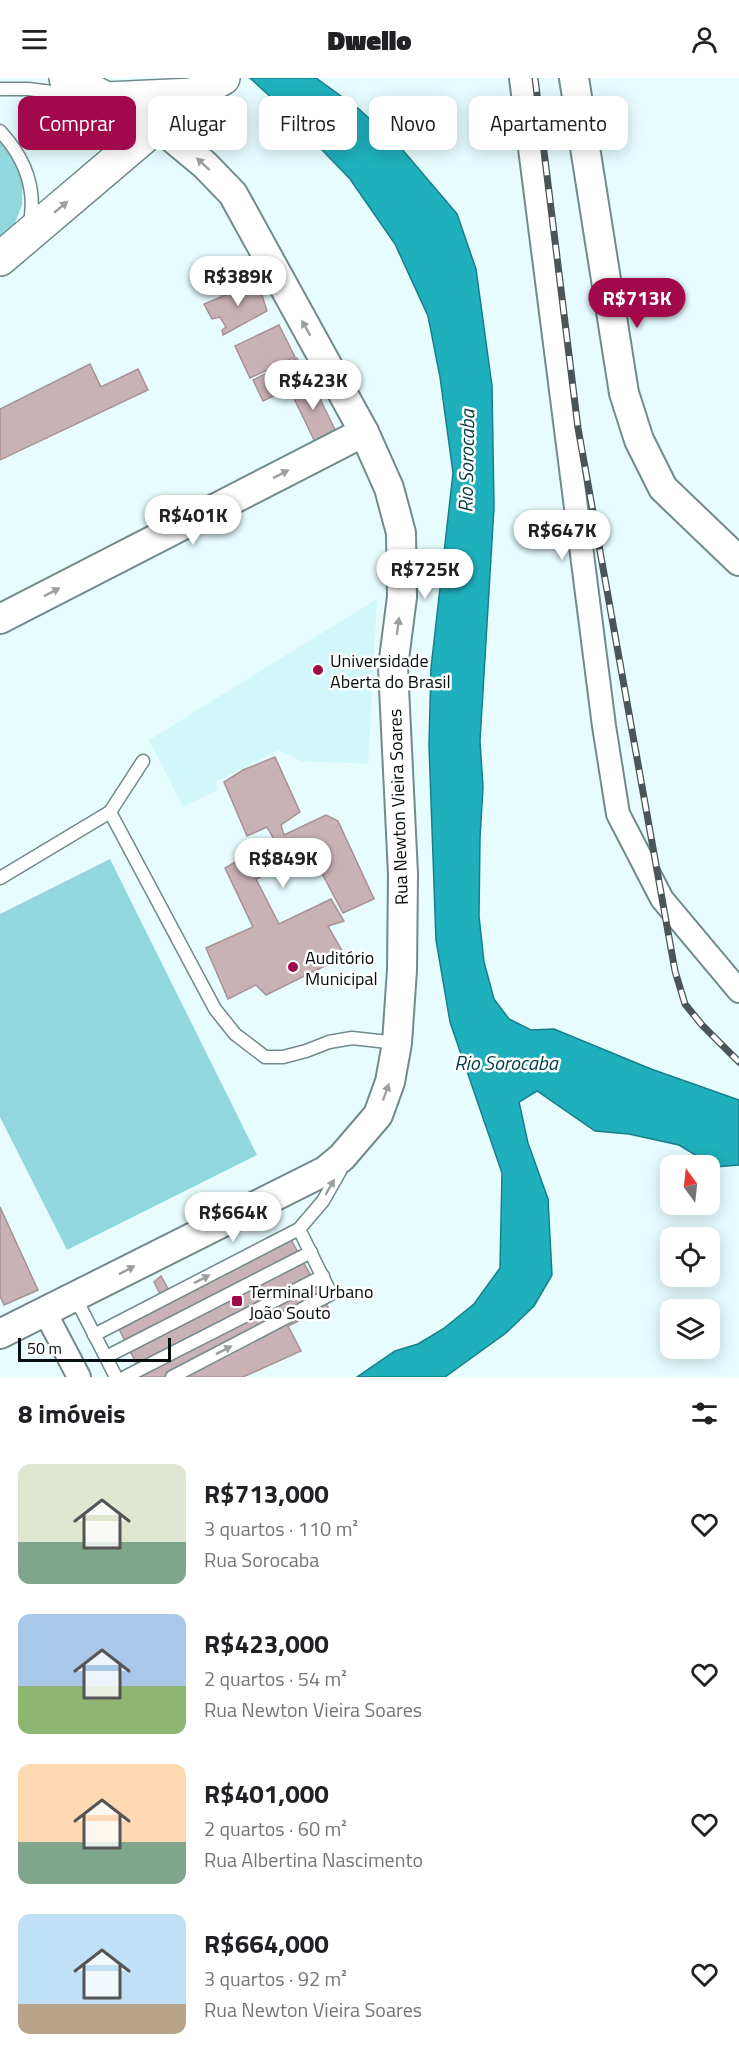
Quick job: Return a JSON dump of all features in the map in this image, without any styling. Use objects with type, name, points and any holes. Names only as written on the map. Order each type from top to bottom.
[{"type":"main road","name":"Rua Newton Vieira Soares","points":[[66,78],[99,96]]},
{"type":"main road","points":[[133,96],[206,88]]},
{"type":"main road","points":[[0,259],[148,134]]},
{"type":"street","points":[[521,78],[604,726],[618,814],[662,899],[739,991]]},
{"type":"street","points":[[574,78],[624,393],[639,440],[663,488],[739,561]]},
{"type":"street","name":"Rua Newton Vieira Soares","points":[[0,1334],[325,1171],[342,1157],[378,1115],[390,1082],[397,1043],[402,970],[403,873],[393,667],[402,597],[401,533],[389,488],[364,432],[233,194],[187,150]]},
{"type":"street","points":[[0,619],[364,432]]},
{"type":"street","points":[[45,1312],[79,1377]]},
{"type":"lane","points":[[0,89],[28,89],[82,96]]},
{"type":"lane","points":[[0,131],[15,148],[28,171],[31,217],[26,236]]},
{"type":"lane","points":[[0,878],[110,812],[143,760]]},
{"type":"lane","points":[[110,812],[215,1009],[235,1034],[265,1057],[283,1057],[329,1042],[352,1038],[397,1043]]},
{"type":"lane","points":[[94,1335],[299,1229],[322,1201],[356,1142]]},
{"type":"lane","points":[[172,1377],[331,1294],[299,1229]]},
{"type":"lane","points":[[106,1357],[311,1252]]},
{"type":"lane","points":[[126,1377],[323,1276]]},
{"type":"lane","points":[[75,1297],[116,1377]]},
{"type":"shaded area","points":[[0,141],[23,176],[22,205],[11,233],[0,241]]},
{"type":"shaded area","name":"Universidade Aberta do Brasil","points":[[377,599],[368,764],[301,761],[279,750],[215,782],[218,790],[183,807],[149,740]]},
{"type":"shaded area","points":[[110,859],[257,1155],[67,1250],[0,1117],[0,914]]},
{"type":"water","name":"Rio Sorocaba","points":[[250,78],[316,78],[341,96],[270,96]]},
{"type":"water","name":"Rio Sorocaba","points":[[357,108],[369,118],[369,150],[403,150],[457,214],[476,269],[492,386],[494,507],[480,741],[483,787],[479,916],[484,962],[494,999],[509,1019],[531,1030],[554,1029],[651,1069],[739,1100],[739,1165],[720,1167],[720,1155],[695,1155],[679,1145],[629,1134],[595,1131],[537,1091],[519,1102],[528,1143],[548,1199],[552,1275],[534,1306],[506,1333],[445,1377],[357,1377],[395,1351],[418,1344],[443,1329],[474,1304],[500,1268],[502,1173],[450,1022],[436,940],[429,745],[431,668],[453,473],[440,377],[428,316],[395,244],[350,179],[322,150],[357,150]]},
{"type":"building","points":[[244,271],[249,283],[221,295],[216,284]]},
{"type":"building","points":[[254,283],[262,295],[267,311],[223,335],[222,330],[226,327],[220,317],[212,319],[204,304]]},
{"type":"building","points":[[279,325],[295,357],[250,378],[235,346]]},
{"type":"building","points":[[297,358],[307,380],[263,401],[253,380]]},
{"type":"building","points":[[90,364],[101,387],[138,369],[148,390],[0,460],[0,409]]},
{"type":"building","points":[[311,380],[336,432],[315,442],[290,390]]},
{"type":"building","points":[[275,757],[300,812],[281,825],[284,835],[326,815],[338,821],[374,899],[343,913],[311,853],[256,879],[279,924],[331,899],[344,921],[328,926],[345,956],[266,995],[256,985],[228,999],[206,948],[253,927],[225,868],[274,839],[267,827],[247,836],[224,782],[243,770]]},
{"type":"building","points":[[0,1207],[38,1290],[4,1305],[0,1296]]},
{"type":"building","name":"Terminal Urbano João Souto","points":[[288,1234],[328,1307],[288,1326],[301,1351],[243,1377],[143,1377],[115,1321],[160,1294],[154,1282],[161,1276],[170,1292]]},
{"type":"railway","points":[[535,78],[578,428],[675,971],[685,1004],[702,1025],[739,1062]]},
{"type":"place","name":"Universidade Aberta do Brasil","points":[[318,670]]},
{"type":"place","name":"Auditório Municipal","points":[[293,967]]},
{"type":"place","name":"Terminal Urbano João Souto","points":[[237,1301]]}]
